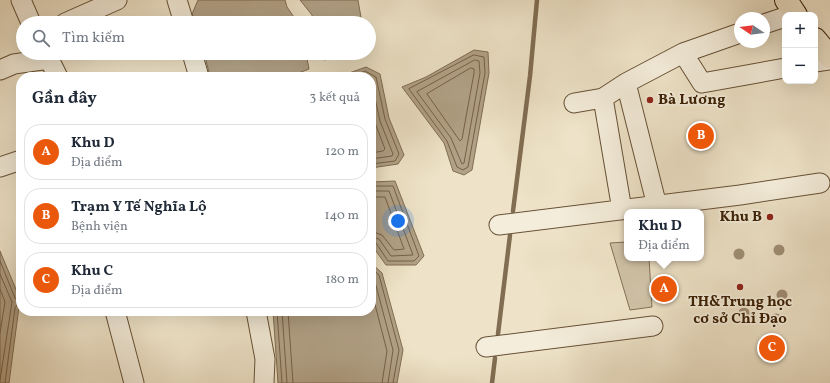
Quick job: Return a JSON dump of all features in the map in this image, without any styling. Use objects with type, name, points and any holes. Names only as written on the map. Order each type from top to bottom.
[{"type":"main road","points":[[818,43],[830,58]]},
{"type":"street","points":[[21,0],[28,16]]},
{"type":"street","points":[[81,16],[117,0]]},
{"type":"street","points":[[177,0],[182,16]]},
{"type":"street","points":[[770,21],[782,16]]},
{"type":"street","points":[[574,103],[603,98],[626,83],[683,53],[734,35]]},
{"type":"street","points":[[683,53],[702,83],[782,69]]},
{"type":"street","points":[[818,61],[830,58]]},
{"type":"street","points":[[0,70],[14,64],[30,60]]},
{"type":"street","points":[[49,60],[55,72]]},
{"type":"street","points":[[194,60],[198,72]]},
{"type":"street","points":[[626,83],[657,206]]},
{"type":"street","points":[[499,225],[622,210],[603,98]]},
{"type":"street","points":[[0,167],[16,162]]},
{"type":"street","points":[[631,209],[820,183]]},
{"type":"street","points":[[116,316],[134,383]]},
{"type":"street","points":[[257,316],[265,352],[264,383]]},
{"type":"street","points":[[486,347],[653,326]]},
{"type":"shaded area","points":[[624,242],[624,261],[649,261],[652,307],[630,310],[610,243]]},
{"type":"water","points":[[198,0],[285,0],[287,7],[293,16],[193,16],[192,14]]},
{"type":"water","points":[[300,0],[358,0],[361,16],[312,16]]},
{"type":"water","points":[[474,50],[488,52],[489,73],[472,170],[464,175],[453,171],[444,143],[402,87],[426,77]]},
{"type":"water","points":[[206,60],[307,60],[309,69],[301,72],[209,72]]},
{"type":"water","points":[[366,67],[376,72],[352,72]]},
{"type":"water","points":[[376,72],[380,74],[389,118],[404,155],[398,164],[376,167]]},
{"type":"water","points":[[395,181],[424,256],[416,265],[386,265],[376,251],[376,182]]},
{"type":"water","points":[[0,251],[16,289],[16,316],[18,316],[9,383],[0,383]]},
{"type":"water","points":[[376,268],[382,273],[403,350],[397,383],[278,383],[273,316],[376,316]]},
{"type":"waterway","points":[[513,211],[530,76],[537,0]]},
{"type":"waterway","points":[[498,334],[510,235]]},
{"type":"waterway","points":[[492,383],[495,358]]},
{"type":"place","name":"Bà Lương","points":[[650,100]]},
{"type":"place","name":"Trạm Y Tế Nghĩa Lộ","points":[[701,136]]},
{"type":"place","name":"Khu B","points":[[770,217]]},
{"type":"place","name":"TH&Trung học cơ sở Chỉ Đạo","points":[[740,287]]},
{"type":"place","name":"Khu D","points":[[664,289]]},
{"type":"place","name":"Khu C","points":[[772,348]]}]
